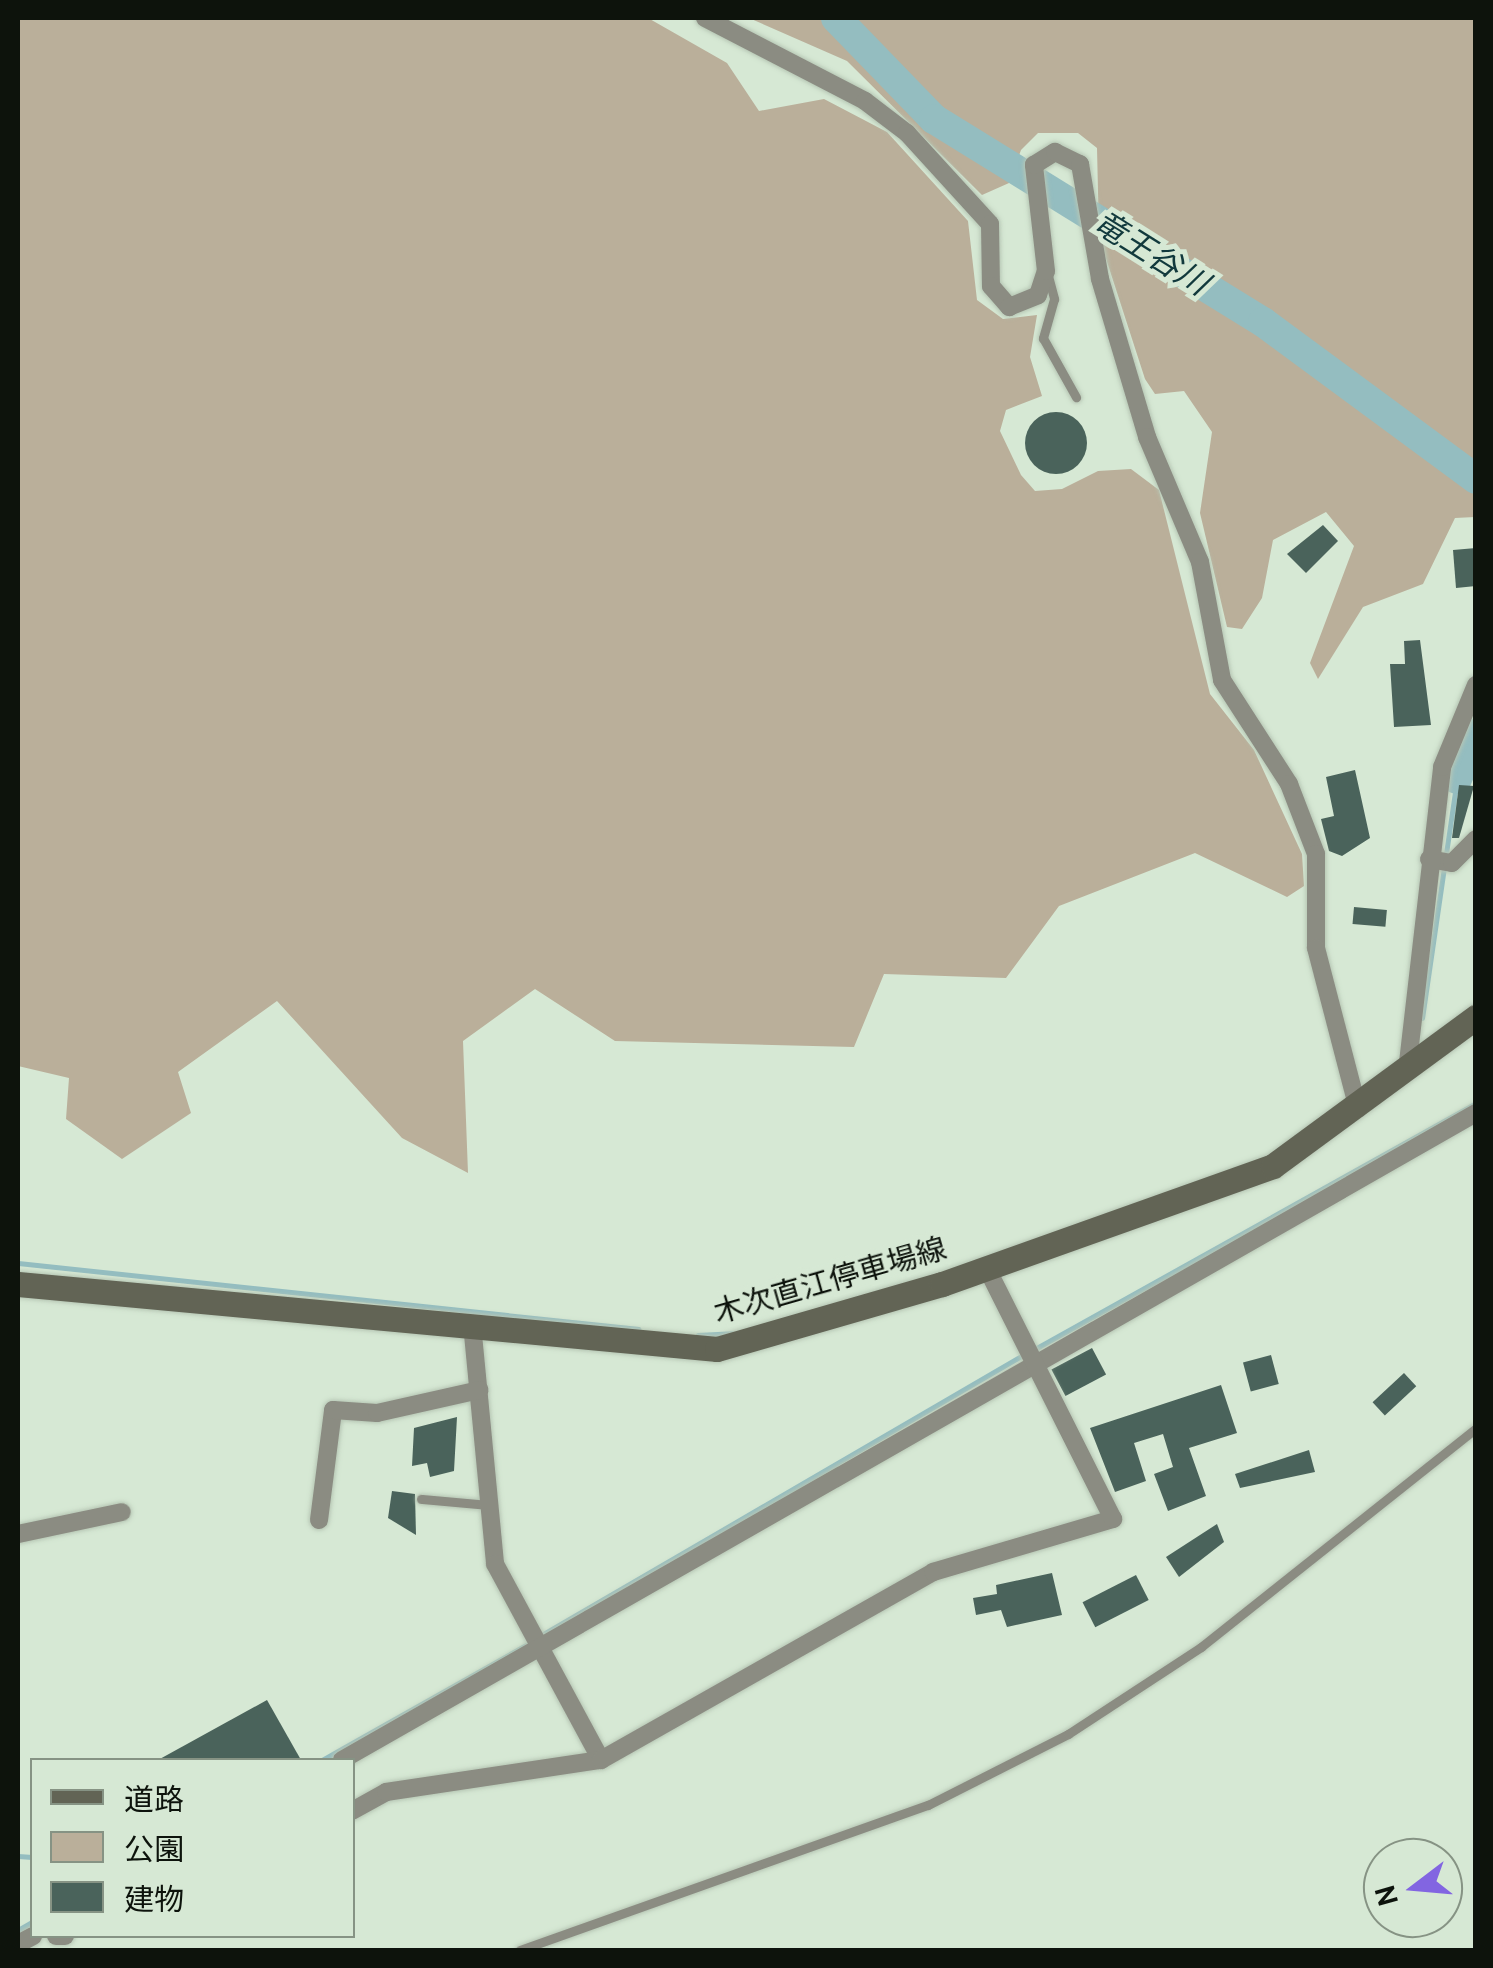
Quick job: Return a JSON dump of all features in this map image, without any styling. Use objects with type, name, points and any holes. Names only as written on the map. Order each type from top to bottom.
[{"type":"main road","name":"木次直江停車場線","points":[[18,1284],[472,1324],[694,1351],[987,1270],[1272,1166],[1358,1109],[1476,1017]]},
{"type":"street","points":[[705,18],[865,100],[907,133],[990,224],[991,286],[1001,303],[1029,302],[1046,272],[1047,226],[1032,173],[1055,152],[1084,170],[1100,278],[1147,436],[1200,562],[1222,680],[1289,784],[1316,854],[1316,948],[1358,1109]]},
{"type":"street","points":[[1407,1070],[1442,767],[1476,685]]},
{"type":"street","points":[[1429,859],[1452,862],[1476,838]]},
{"type":"street","points":[[346,1758],[1476,1113]]},
{"type":"street","points":[[355,1809],[386,1792],[601,1760],[933,1572],[1113,1518],[1032,1366],[987,1270]]},
{"type":"street","points":[[472,1324],[495,1564],[601,1760]]},
{"type":"street","points":[[319,1520],[333,1410],[377,1412],[478,1390]]},
{"type":"street","points":[[18,1534],[122,1512]]},
{"type":"lane","points":[[1046,272],[1054,292],[1044,344],[1076,397]]},
{"type":"lane","points":[[520,1950],[928,1805],[1068,1734],[1201,1648],[1476,1428]]},
{"type":"lane","points":[[421,1499],[490,1505]]},
{"type":"green space","points":[[18,18],[648,18],[727,63],[759,111],[824,99],[887,132],[968,221],[977,300],[1003,319],[1037,315],[1030,357],[1042,396],[1006,410],[1000,431],[1021,475],[1035,491],[1062,489],[1098,471],[1131,469],[1159,490],[1210,694],[1254,750],[1302,854],[1304,886],[1287,897],[1195,853],[1059,906],[1006,978],[884,974],[854,1047],[615,1041],[535,989],[463,1041],[468,1173],[402,1138],[277,1001],[178,1072],[191,1113],[122,1159],[66,1119],[69,1078],[18,1066]]},
{"type":"green space","points":[[749,18],[1475,18],[1475,517],[1455,518],[1423,584],[1363,607],[1318,679],[1310,663],[1354,546],[1326,512],[1273,540],[1262,598],[1242,629],[1227,627],[1200,513],[1212,432],[1184,391],[1155,394],[1145,379],[1099,237],[1097,148],[1078,133],[1038,133],[1021,150],[1009,183],[982,195],[847,61]]},
{"type":"building","points":[[1056,412],[1078,421],[1087,443],[1078,465],[1056,474],[1034,465],[1025,443],[1034,421]]},
{"type":"building","points":[[1323,525],[1338,541],[1306,573],[1287,554]]},
{"type":"building","points":[[1476,548],[1476,586],[1456,588],[1453,550]]},
{"type":"building","points":[[1420,640],[1431,725],[1394,727],[1390,664],[1405,664],[1404,641]]},
{"type":"building","points":[[1355,770],[1370,838],[1342,856],[1329,851],[1321,819],[1334,816],[1326,777]]},
{"type":"building","points":[[1459,785],[1474,786],[1459,838],[1452,838]]},
{"type":"building","points":[[1354,907],[1387,910],[1385,927],[1353,924]]},
{"type":"building","points":[[1092,1348],[1106,1374],[1065,1396],[1051,1370]]},
{"type":"building","points":[[1271,1355],[1279,1384],[1251,1391],[1243,1363]]},
{"type":"building","points":[[1404,1373],[1416,1386],[1385,1415],[1373,1402]]},
{"type":"building","points":[[1221,1385],[1237,1433],[1189,1448],[1206,1496],[1168,1511],[1154,1474],[1173,1467],[1163,1434],[1134,1443],[1146,1481],[1115,1492],[1090,1428]]},
{"type":"building","points":[[457,1417],[454,1471],[430,1477],[427,1463],[412,1466],[414,1428]]},
{"type":"building","points":[[1309,1450],[1315,1472],[1240,1488],[1235,1474]]},
{"type":"building","points":[[392,1491],[415,1494],[416,1535],[388,1518]]},
{"type":"building","points":[[1217,1524],[1224,1542],[1179,1577],[1166,1557]]},
{"type":"building","points":[[1052,1573],[1062,1615],[1007,1627],[1001,1610],[976,1615],[973,1598],[997,1594],[996,1585]]},
{"type":"building","points":[[1136,1575],[1149,1600],[1095,1627],[1083,1602]]},
{"type":"building","points":[[267,1700],[300,1758],[162,1758]]},
{"type":"waterway","name":"竜王谷川","points":[[836,18],[934,119],[1263,322],[1476,479]]},
{"type":"waterway","name":"竜王谷川","points":[[1457,779],[1476,734]]},
{"type":"waterway","points":[[1422,1018],[1457,779]]},
{"type":"waterway","points":[[1033,1350],[1476,1103]]},
{"type":"waterway","points":[[18,1263],[638,1329]]},
{"type":"waterway","points":[[698,1335],[732,1333]]},
{"type":"waterway","points":[[540,1636],[1023,1355]]},
{"type":"waterway","points":[[326,1758],[531,1642]]},
{"type":"waterway","points":[[18,1856],[30,1857]]},
{"type":"waterway","points":[[18,1930],[30,1923]]}]
